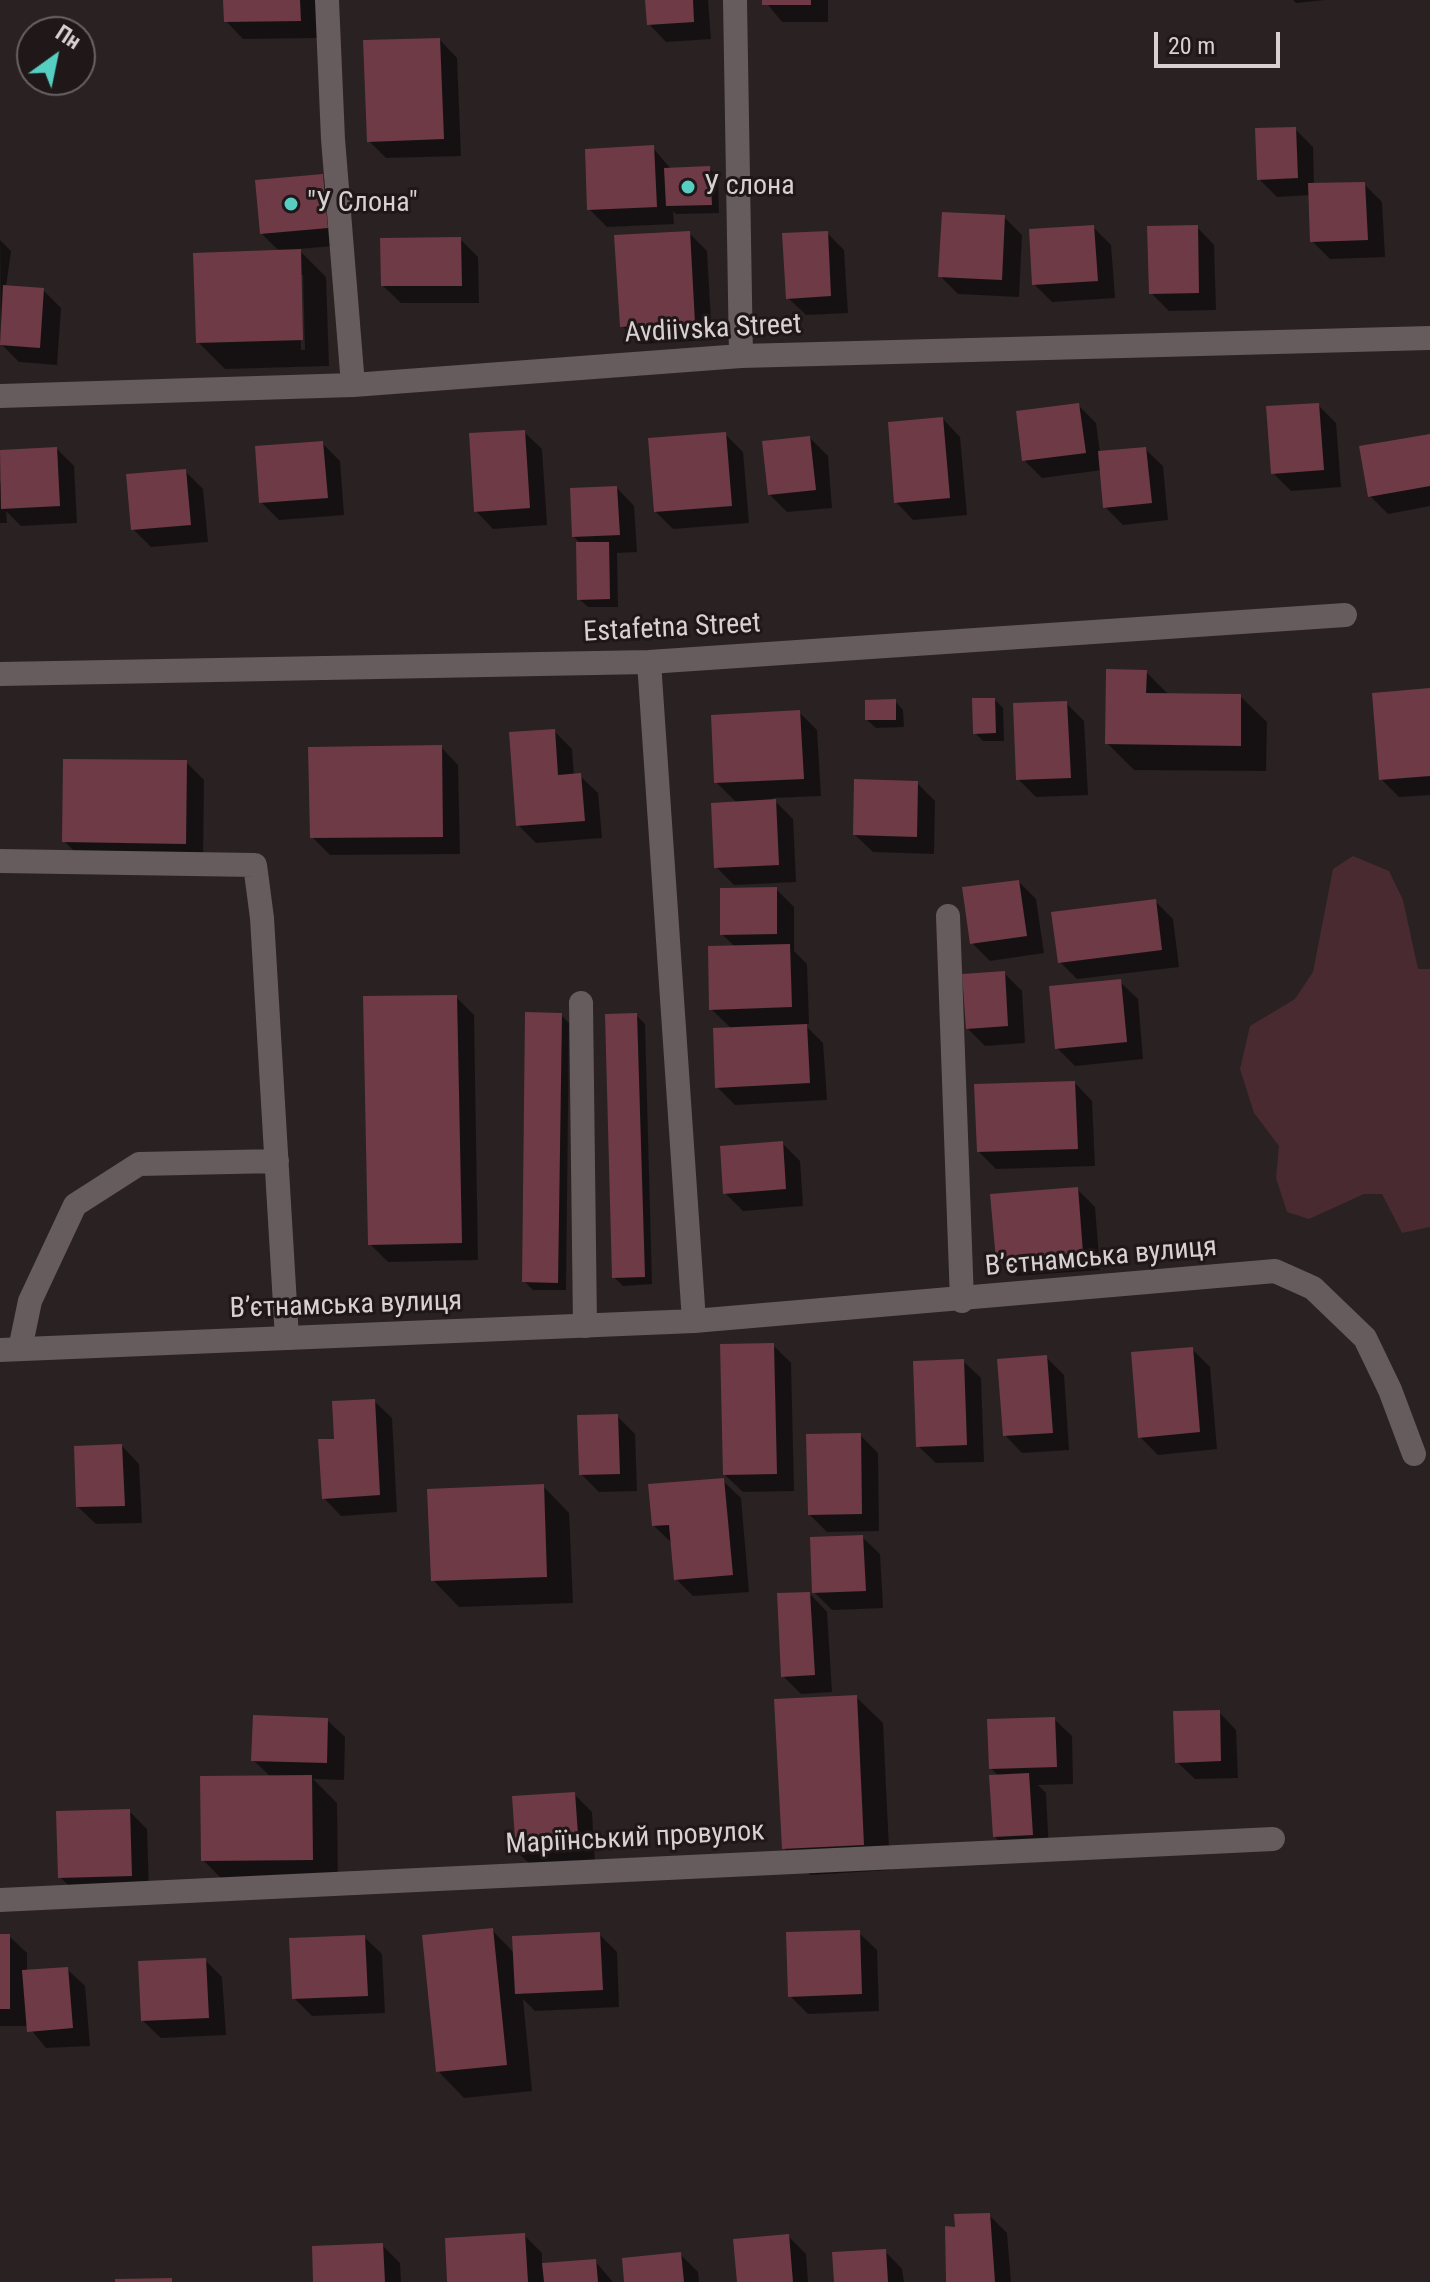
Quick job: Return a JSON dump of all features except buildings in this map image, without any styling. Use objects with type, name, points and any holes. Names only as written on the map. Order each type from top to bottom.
[{"type":"street","points":[[327,0],[333,139],[353,385]]},
{"type":"street","points":[[735,0],[741,356]]},
{"type":"street","name":"Avdiivska Street","points":[[0,396],[353,385],[741,356],[1430,338]]},
{"type":"street","name":"Estafetna Street","points":[[0,674],[649,662],[1345,615]]},
{"type":"street","points":[[649,662],[694,1321]]},
{"type":"street","points":[[0,861],[255,865],[262,918],[287,1338]]},
{"type":"street","points":[[948,916],[962,1301]]},
{"type":"street","points":[[581,1003],[585,1326]]},
{"type":"street","points":[[10,1349],[75,1205],[139,1164],[277,1161]]},
{"type":"street","name":"Вʼєтнамська вулиця","points":[[10,1349],[694,1321],[962,1301],[1275,1271],[1313,1288],[1365,1338],[1414,1454]]},
{"type":"street","name":"Маріїнський провулок","points":[[0,1900],[1273,1839]]},
{"type":"shaded area","points":[[1353,856],[1389,871],[1403,900],[1418,969],[1430,969],[1430,1227],[1402,1233],[1382,1194],[1364,1194],[1309,1219],[1287,1212],[1276,1178],[1279,1146],[1254,1113],[1240,1069],[1250,1026],[1295,999],[1313,972],[1333,869]]},
{"type":"place","name":"У слона","points":[[688,187]]},
{"type":"place","name":"\"У Слона\"","points":[[291,204]]}]
